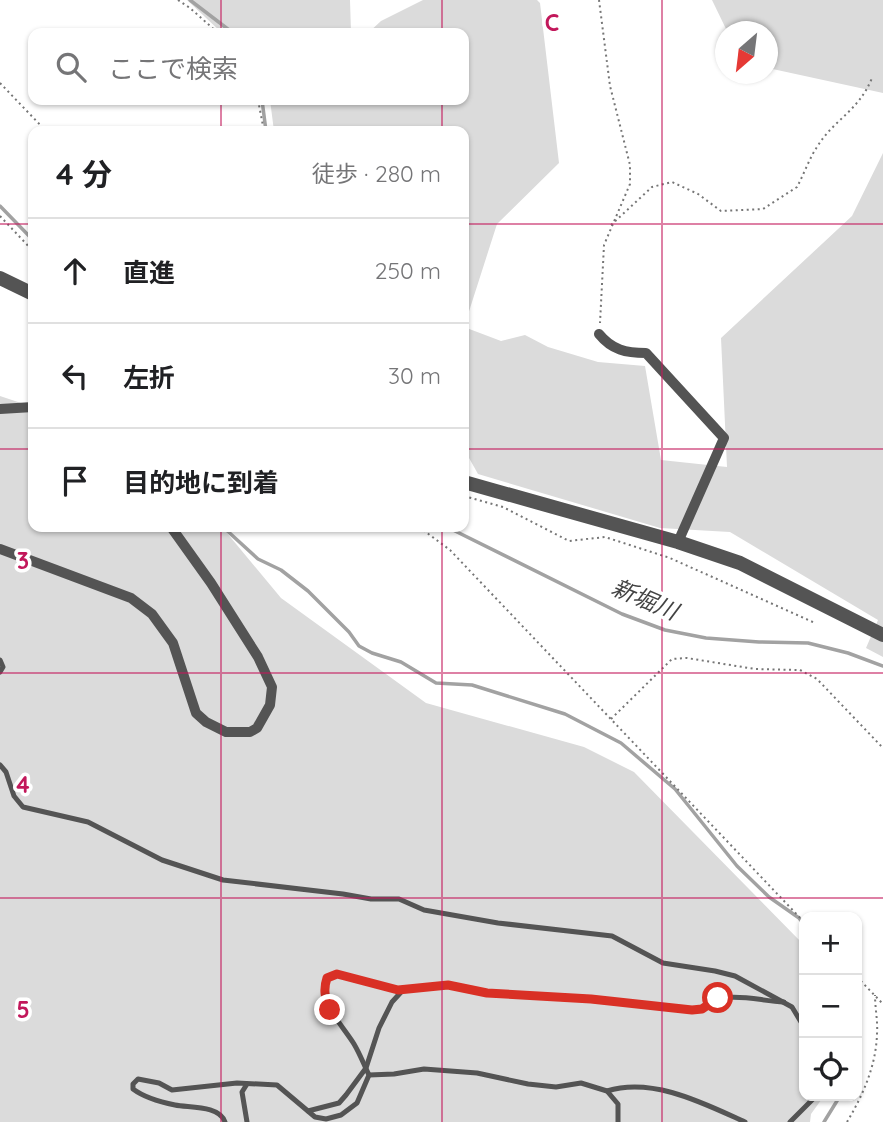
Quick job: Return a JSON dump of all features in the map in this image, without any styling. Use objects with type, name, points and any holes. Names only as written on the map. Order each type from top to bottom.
[{"type":"street","points":[[0,278],[28,292]]},
{"type":"street","points":[[599,334],[607,344],[627,354],[646,353],[724,438],[678,542]]},
{"type":"street","points":[[0,409],[28,407]]},
{"type":"street","points":[[469,483],[678,542],[740,563],[883,635]]},
{"type":"street","points":[[0,549],[131,597],[146,608],[173,643],[196,713],[226,732],[250,732],[257,728],[270,705],[272,687],[258,657],[175,532]]},
{"type":"lane","points":[[0,660],[3,667],[0,672]]},
{"type":"lane","points":[[0,765],[6,772],[18,803],[23,807],[88,822],[162,860],[223,880],[371,900],[399,899],[424,910],[486,921],[552,931],[612,936],[663,963],[735,976],[792,1007],[799,1019]]},
{"type":"lane","points":[[225,1122],[220,1114],[210,1110],[173,1105],[143,1096],[133,1089],[133,1084],[138,1079],[147,1080],[172,1090],[237,1083],[277,1085],[315,1117],[326,1119],[341,1115],[357,1103],[369,1075],[357,1048],[330,1010],[325,998],[327,978],[337,974],[403,990],[448,985],[487,993],[591,999],[692,1010],[702,1009],[718,998],[737,997],[784,1002]]},
{"type":"lane","points":[[308,1111],[339,1103],[366,1068],[379,1028],[392,1002],[403,990]]},
{"type":"lane","points":[[369,1075],[424,1069],[477,1073],[556,1087],[581,1083],[607,1091],[618,1104],[618,1122]]},
{"type":"lane","points":[[247,1084],[242,1092],[247,1122]]},
{"type":"lane","points":[[607,1091],[640,1088],[687,1096],[744,1122]]},
{"type":"lane","points":[[790,1122],[811,1101]]},
{"type":"path","points":[[178,0],[212,28]]},
{"type":"path","points":[[599,0],[610,86],[630,165],[630,184],[604,244],[599,334]]},
{"type":"path","points":[[611,225],[652,187],[672,182],[698,194],[720,211],[763,209],[777,202],[797,187],[817,146],[835,124],[859,103],[872,78]]},
{"type":"path","points":[[0,83],[41,126]]},
{"type":"path","points":[[259,105],[263,126]]},
{"type":"path","points":[[0,216],[28,246]]},
{"type":"path","points":[[469,498],[503,508],[569,541],[605,537],[670,558],[816,622]]},
{"type":"path","points":[[426,532],[450,550],[799,917]]},
{"type":"path","points":[[610,720],[672,659],[687,658],[755,668],[800,670],[817,678],[883,748]]},
{"type":"path","points":[[862,983],[883,1004]]},
{"type":"path","points":[[847,1122],[863,1095],[869,1077],[877,1034],[874,996]]},
{"type":"shaded area","points":[[187,0],[350,0],[351,28],[217,28]]},
{"type":"shaded area","points":[[423,0],[537,0],[540,3],[559,163],[497,224],[469,311],[469,126],[273,126],[271,105],[469,105],[469,28],[373,28],[381,21]]},
{"type":"shaded area","points":[[712,0],[883,0],[883,93],[778,70],[778,21],[722,21]]},
{"type":"shaded area","points":[[883,153],[883,657],[866,648],[878,620],[730,532],[660,528],[478,474],[469,458],[469,329],[501,341],[525,335],[548,347],[598,362],[645,366],[661,460],[727,467],[721,338],[852,216]]},
{"type":"shaded area","points":[[0,396],[28,405],[28,532],[226,532],[281,598],[426,703],[584,747],[634,772],[799,940],[799,1101],[820,1101],[811,1114],[810,1122],[0,1122]]},
{"type":"waterway","name":"新堀川","points":[[190,0],[226,28]]},
{"type":"waterway","name":"新堀川","points":[[263,105],[265,126]]},
{"type":"waterway","points":[[0,206],[28,235]]},
{"type":"waterway","points":[[228,532],[258,559],[281,570],[308,591],[349,632],[359,646],[372,653],[401,662],[436,683],[472,685],[565,714],[621,743],[675,789],[737,866],[769,897],[799,918]]},
{"type":"waterway","name":"新堀川","points":[[457,532],[622,614],[665,630],[706,638],[808,643],[848,653],[883,666]]},
{"type":"waterway","points":[[824,1122],[837,1101]]},
{"type":"route","points":[[330,1010],[324,987],[327,978],[337,974],[398,990],[448,985],[487,993],[654,1004],[692,1010],[702,1009],[718,998]]}]
